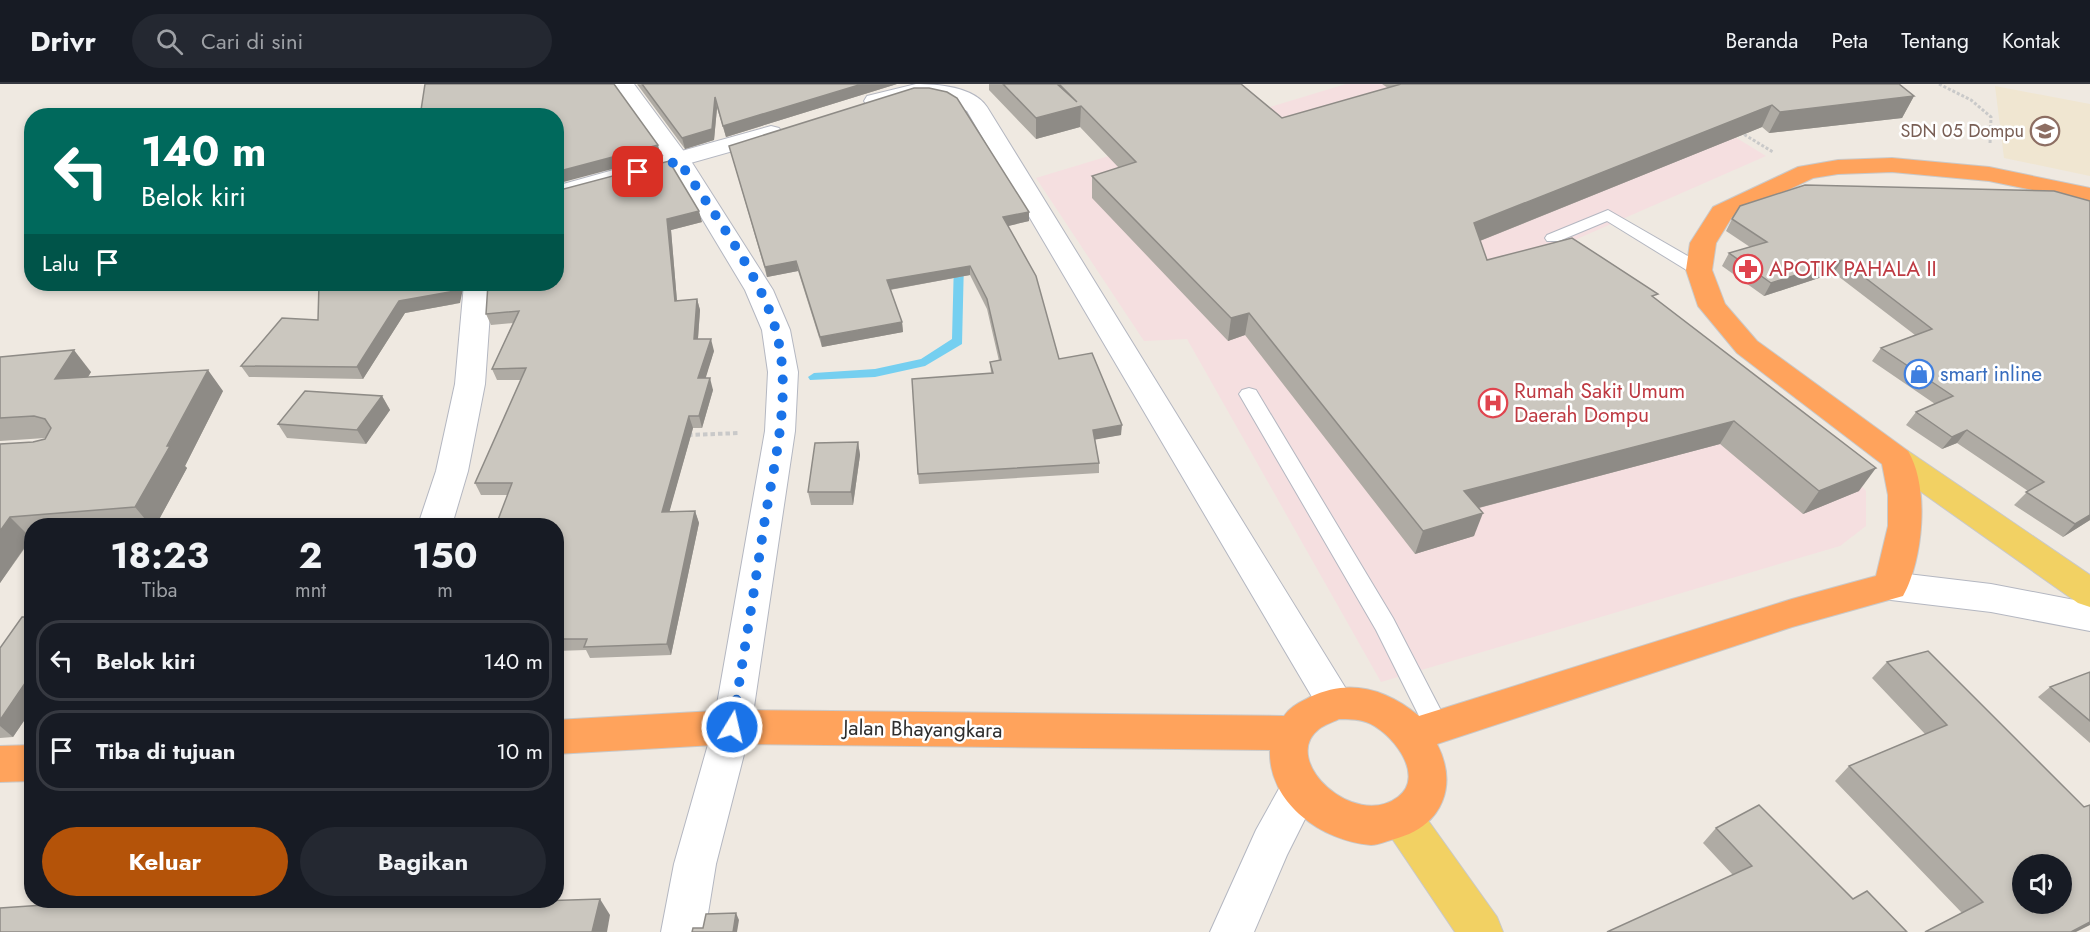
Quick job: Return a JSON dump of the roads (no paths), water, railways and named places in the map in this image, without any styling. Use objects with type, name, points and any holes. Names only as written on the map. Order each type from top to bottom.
[{"type":"highway","points":[[1425,731],[1426,762],[1429,772],[1426,790],[1417,807],[1402,818],[1382,825],[1359,825],[1335,818],[1316,805],[1300,789],[1290,770],[1287,750],[1291,733],[1301,718],[1317,708],[1335,703],[1357,703],[1377,708],[1397,720],[1425,731],[1792,613],[1891,586],[1905,526],[1904,495],[1897,459],[1747,347],[1712,306],[1699,270],[1703,243],[1722,212],[1807,172],[1838,167],[1892,165],[1989,174],[2090,195]]},
{"type":"highway","name":"Jalan Bhayangkara","points":[[564,737],[732,727],[1291,733]]},
{"type":"highway","points":[[0,764],[24,763]]},
{"type":"main road","points":[[1897,459],[2090,593]]},
{"type":"main road","points":[[1402,818],[1481,932]]},
{"type":"street","points":[[623,84],[679,161],[759,290],[776,330],[783,372],[780,431],[732,727],[695,864],[683,932]]},
{"type":"street","points":[[845,110],[926,87],[954,91],[976,108],[1335,703]]},
{"type":"street","points":[[564,192],[679,161],[801,124]]},
{"type":"street","points":[[437,518],[452,471],[470,384],[477,291]]},
{"type":"street","points":[[1891,586],[1975,595],[2043,606],[2090,617]]},
{"type":"street","points":[[1232,932],[1271,844],[1300,789]]},
{"type":"lane","points":[[1552,238],[1608,215],[1699,270]]},
{"type":"lane","points":[[1249,393],[1385,625],[1425,731]]},
{"type":"waterway","points":[[814,377],[875,373],[925,362],[958,341],[959,261]]},
{"type":"place","name":"SDN 05 Dompu","points":[[2045,131]]},
{"type":"place","name":"APOTIK PAHALA II","points":[[1748,269]]},
{"type":"place","name":"smart inline","points":[[1919,374]]},
{"type":"place","name":"Rumah Sakit Umum Daerah Dompu","points":[[1493,403]]}]
